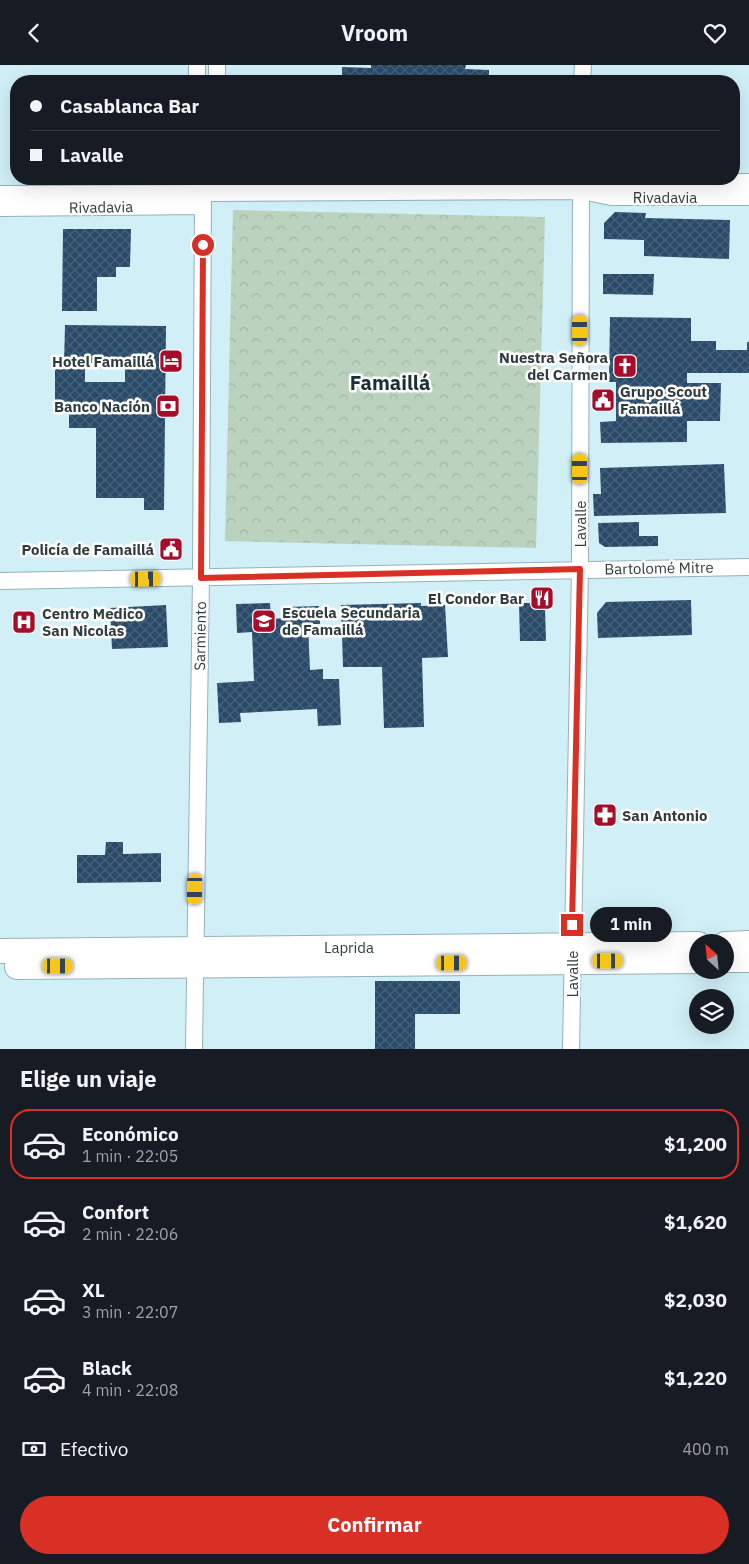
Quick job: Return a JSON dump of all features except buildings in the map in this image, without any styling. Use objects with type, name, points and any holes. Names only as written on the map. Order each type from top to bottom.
[{"type":"main road","points":[[734,944],[749,943]]},
{"type":"main road","name":"Laprida","points":[[572,954],[689,945]]},
{"type":"main road","name":"Laprida","points":[[0,951],[194,956],[572,954],[689,960]]},
{"type":"main road","name":"Laprida","points":[[0,967],[194,956]]},
{"type":"main road","points":[[734,960],[749,960]]},
{"type":"street","name":"Rivadavia","points":[[0,194],[581,185],[611,197],[749,197]]},
{"type":"street","name":"Lavalle","points":[[571,1049],[580,569],[581,185]]},
{"type":"street","name":"Rivadavia","points":[[0,208],[205,190]]},
{"type":"street","name":"Sarmiento","points":[[194,1049],[205,190]]},
{"type":"street","name":"Bartolomé Mitre","points":[[0,581],[749,567]]},
{"type":"green space","points":[[233,210],[545,217],[536,548],[225,541]]},
{"type":"place","name":"Hotel Famaillá","points":[[171,361]]},
{"type":"place","name":"Nuestra Señora del Carmen","points":[[625,366]]},
{"type":"place","name":"Grupo Scout Famaillá","points":[[603,400]]},
{"type":"place","name":"Banco Nación","points":[[168,406]]},
{"type":"place","name":"Policía de Famaillá","points":[[171,549]]},
{"type":"place","name":"El Condor Bar","points":[[542,598]]},
{"type":"place","name":"Escuela Secundaria de Famaillá","points":[[264,621]]},
{"type":"place","name":"Centro Medico San Nicolas","points":[[24,622]]},
{"type":"place","name":"San Antonio","points":[[605,815]]},
{"type":"district","name":"Famaillá","points":[[390,382]]},
{"type":"route","points":[[203,245],[201,578],[580,569],[572,925]]}]
